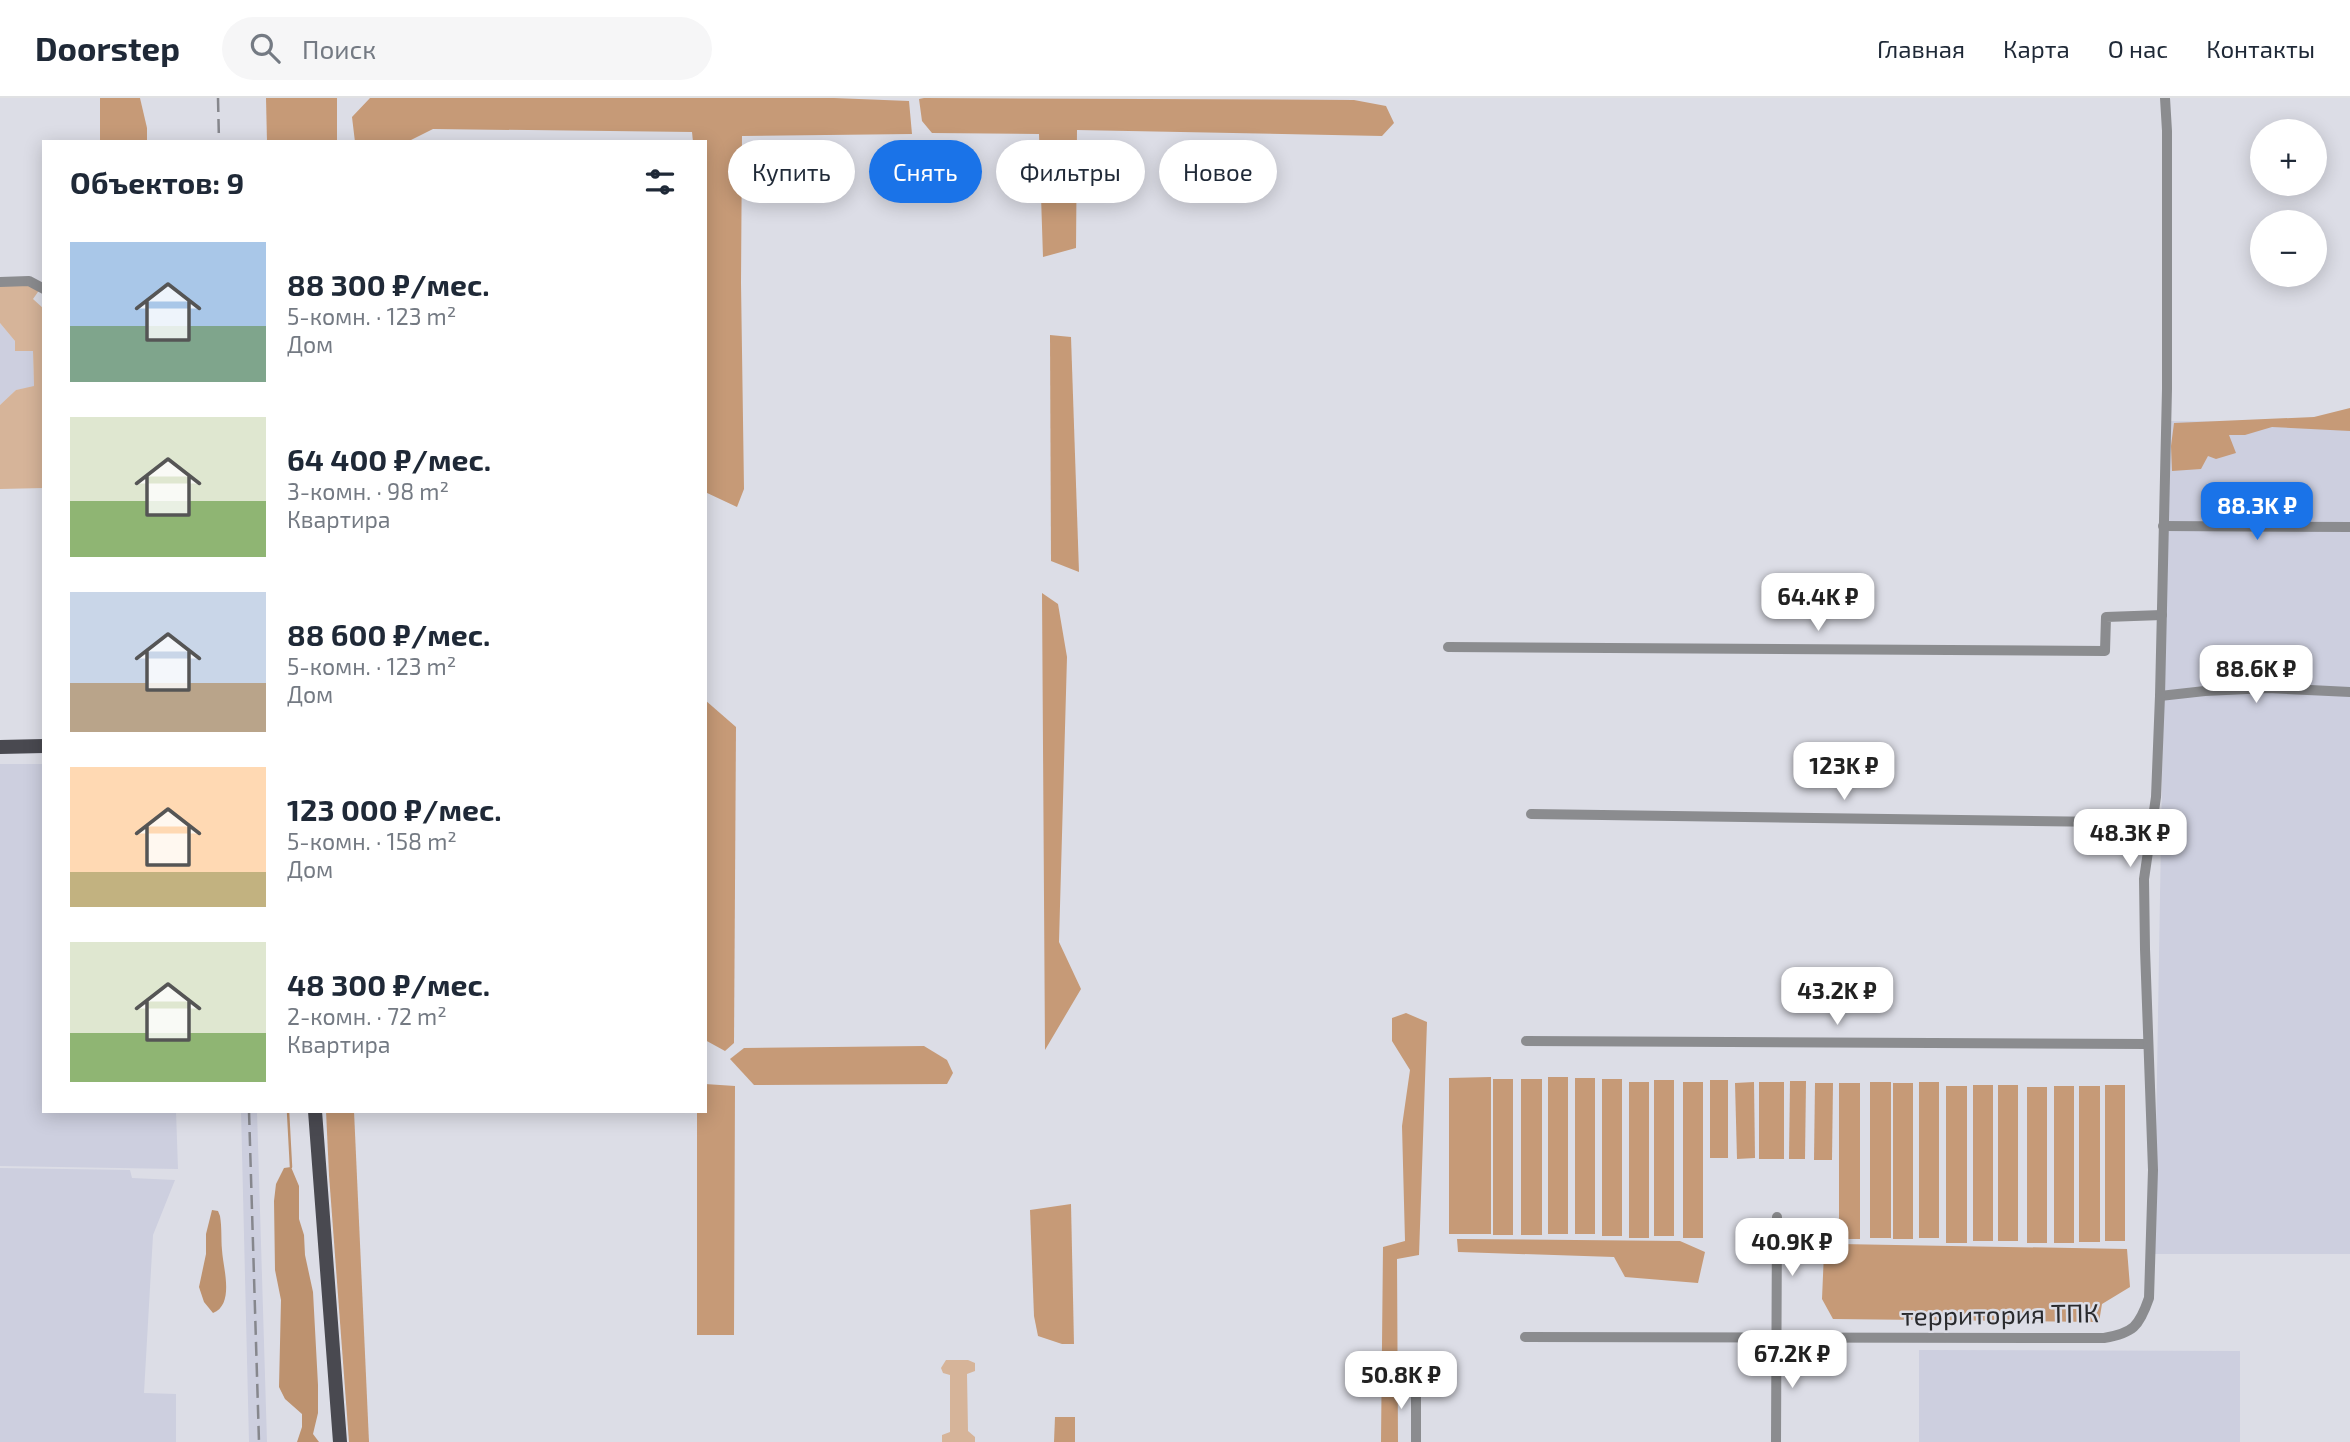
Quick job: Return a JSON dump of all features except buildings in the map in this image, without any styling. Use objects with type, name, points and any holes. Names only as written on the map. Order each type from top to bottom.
[{"type":"main road","points":[[0,747],[42,746]]},
{"type":"main road","points":[[315,1113],[340,1442]]},
{"type":"street","points":[[1526,1041],[2147,1044],[2144,879],[2156,797],[2168,326],[2165,98]]},
{"type":"street","points":[[0,282],[29,281],[42,288]]},
{"type":"street","points":[[2164,526],[2350,527]]},
{"type":"street","points":[[1448,647],[2105,651],[2106,617],[2162,615]]},
{"type":"street","points":[[2160,696],[2268,688],[2350,692]]},
{"type":"street","points":[[1531,814],[2106,822],[2150,835]]},
{"type":"street","name":"территория ТПК","points":[[1525,1337],[2104,1338],[2120,1335],[2137,1326],[2149,1298],[2153,1170],[2147,1044]]},
{"type":"street","points":[[1776,1442],[1777,1217]]},
{"type":"street","points":[[1416,1381],[1416,1442]]},
{"type":"shaded area","points":[[100,98],[140,98],[147,140],[100,140]]},
{"type":"shaded area","points":[[266,98],[337,98],[337,140],[267,140]]},
{"type":"shaded area","points":[[370,98],[834,98],[909,101],[912,134],[742,136],[742,140],[728,140],[728,203],[742,203],[744,489],[737,507],[707,493],[707,140],[693,140],[692,132],[433,129],[411,140],[355,140],[352,117]]},
{"type":"shaded area","points":[[919,99],[1354,100],[1386,106],[1394,123],[1382,136],[1077,130],[1077,140],[1039,140],[1039,134],[932,133],[922,121]]},
{"type":"shaded area","points":[[1041,203],[1076,203],[1076,248],[1043,257]]},
{"type":"shaded area","points":[[26,284],[40,289],[33,299],[42,307],[42,488],[0,489],[0,405],[16,390],[34,386],[33,351],[15,351],[15,341],[0,323],[0,286]]},
{"type":"shaded area","points":[[0,323],[15,341],[15,351],[33,351],[34,387],[16,390],[0,405]]},
{"type":"shaded area","points":[[1050,335],[1071,337],[1079,572],[1051,561]]},
{"type":"shaded area","points":[[2350,408],[2350,431],[2272,427],[2245,435],[2229,435],[2236,453],[2216,459],[2208,456],[2201,469],[2172,471],[2174,423],[2314,417]]},
{"type":"shaded area","points":[[2168,421],[2350,423],[2350,1254],[2154,1254]]},
{"type":"shaded area","points":[[1042,593],[1058,604],[1067,657],[1059,942],[1081,989],[1045,1050]]},
{"type":"shaded area","points":[[707,702],[736,727],[734,1043],[725,1051],[707,1041]]},
{"type":"shaded area","points":[[0,764],[42,764],[42,1113],[176,1113],[178,1169],[0,1166]]},
{"type":"shaded area","points":[[1406,1013],[1427,1022],[1419,1255],[1397,1259],[1398,1442],[1381,1442],[1383,1247],[1405,1241],[1402,1126],[1410,1070],[1392,1041],[1392,1018]]},
{"type":"shaded area","points":[[924,1046],[947,1060],[953,1073],[947,1084],[754,1085],[730,1059],[744,1048]]},
{"type":"shaded area","points":[[1491,1077],[1491,1234],[1449,1234],[1449,1078]]},
{"type":"shaded area","points":[[1548,1077],[1568,1077],[1568,1234],[1548,1234]]},
{"type":"shaded area","points":[[1575,1078],[1595,1078],[1595,1234],[1575,1234]]},
{"type":"shaded area","points":[[1493,1079],[1513,1079],[1513,1235],[1493,1235]]},
{"type":"shaded area","points":[[1521,1079],[1542,1079],[1542,1235],[1521,1235]]},
{"type":"shaded area","points":[[1602,1079],[1622,1079],[1622,1236],[1602,1236]]},
{"type":"shaded area","points":[[1654,1080],[1674,1080],[1674,1236],[1654,1236]]},
{"type":"shaded area","points":[[1710,1080],[1728,1080],[1728,1158],[1710,1158]]},
{"type":"shaded area","points":[[1790,1081],[1806,1081],[1805,1159],[1789,1159]]},
{"type":"shaded area","points":[[1629,1082],[1649,1082],[1649,1238],[1629,1238]]},
{"type":"shaded area","points":[[1683,1082],[1703,1082],[1703,1238],[1683,1238]]},
{"type":"shaded area","points":[[1754,1082],[1755,1158],[1737,1159],[1735,1083]]},
{"type":"shaded area","points":[[1759,1082],[1784,1082],[1784,1159],[1759,1159]]},
{"type":"shaded area","points":[[1870,1082],[1891,1082],[1891,1238],[1870,1238]]},
{"type":"shaded area","points":[[1919,1082],[1939,1082],[1939,1238],[1919,1238]]},
{"type":"shaded area","points":[[1815,1083],[1833,1083],[1832,1160],[1814,1160]]},
{"type":"shaded area","points":[[1839,1083],[1860,1083],[1860,1239],[1839,1239]]},
{"type":"shaded area","points":[[1893,1083],[1913,1083],[1913,1239],[1893,1239]]},
{"type":"shaded area","points":[[707,1084],[735,1086],[734,1335],[697,1335],[697,1113],[707,1113]]},
{"type":"shaded area","points":[[1973,1085],[1993,1085],[1993,1241],[1973,1241]]},
{"type":"shaded area","points":[[1998,1085],[2018,1085],[2018,1241],[1998,1241]]},
{"type":"shaded area","points":[[2105,1085],[2125,1085],[2125,1241],[2105,1241]]},
{"type":"shaded area","points":[[1946,1086],[1967,1086],[1967,1243],[1946,1243]]},
{"type":"shaded area","points":[[2054,1086],[2074,1086],[2074,1243],[2054,1243]]},
{"type":"shaded area","points":[[2079,1086],[2100,1086],[2100,1242],[2079,1242]]},
{"type":"shaded area","points":[[2027,1087],[2047,1087],[2047,1243],[2027,1243]]},
{"type":"shaded area","points":[[241,1113],[257,1113],[267,1442],[249,1442]]},
{"type":"shaded area","points":[[326,1113],[354,1113],[369,1442],[349,1442]]},
{"type":"shaded area","points":[[291,1167],[299,1186],[299,1219],[313,1292],[318,1413],[313,1434],[319,1442],[297,1442],[302,1427],[302,1414],[285,1399],[279,1387],[281,1300],[275,1270],[274,1201],[276,1184],[284,1168]]},
{"type":"shaded area","points":[[0,1168],[130,1170],[132,1178],[175,1180],[153,1235],[144,1393],[176,1394],[176,1442],[0,1442]]},
{"type":"shaded area","points":[[1071,1204],[1074,1344],[1062,1344],[1038,1336],[1034,1316],[1030,1210]]},
{"type":"shaded area","points":[[212,1210],[218,1211],[220,1216],[226,1285],[224,1302],[213,1313],[204,1302],[199,1287]]},
{"type":"shaded area","points":[[1457,1239],[1680,1241],[1705,1252],[1698,1283],[1625,1277],[1614,1257],[1458,1252]]},
{"type":"shaded area","points":[[1840,1244],[2127,1249],[2130,1287],[2102,1304],[2099,1322],[1833,1319],[1822,1299],[1824,1252]]},
{"type":"shaded area","points":[[1919,1350],[2240,1351],[2240,1442],[1919,1442]]},
{"type":"shaded area","points":[[946,1360],[968,1360],[975,1363],[975,1371],[967,1374],[968,1431],[975,1437],[975,1442],[942,1442],[942,1435],[950,1432],[950,1375],[943,1373],[941,1368]]},
{"type":"shaded area","points":[[1055,1417],[1075,1417],[1075,1442],[1054,1442]]},
{"type":"waterway","points":[[288,1113],[291,1167]]},
{"type":"railway","points":[[218,98],[219,140]]},
{"type":"railway","points":[[249,1113],[259,1442]]}]
